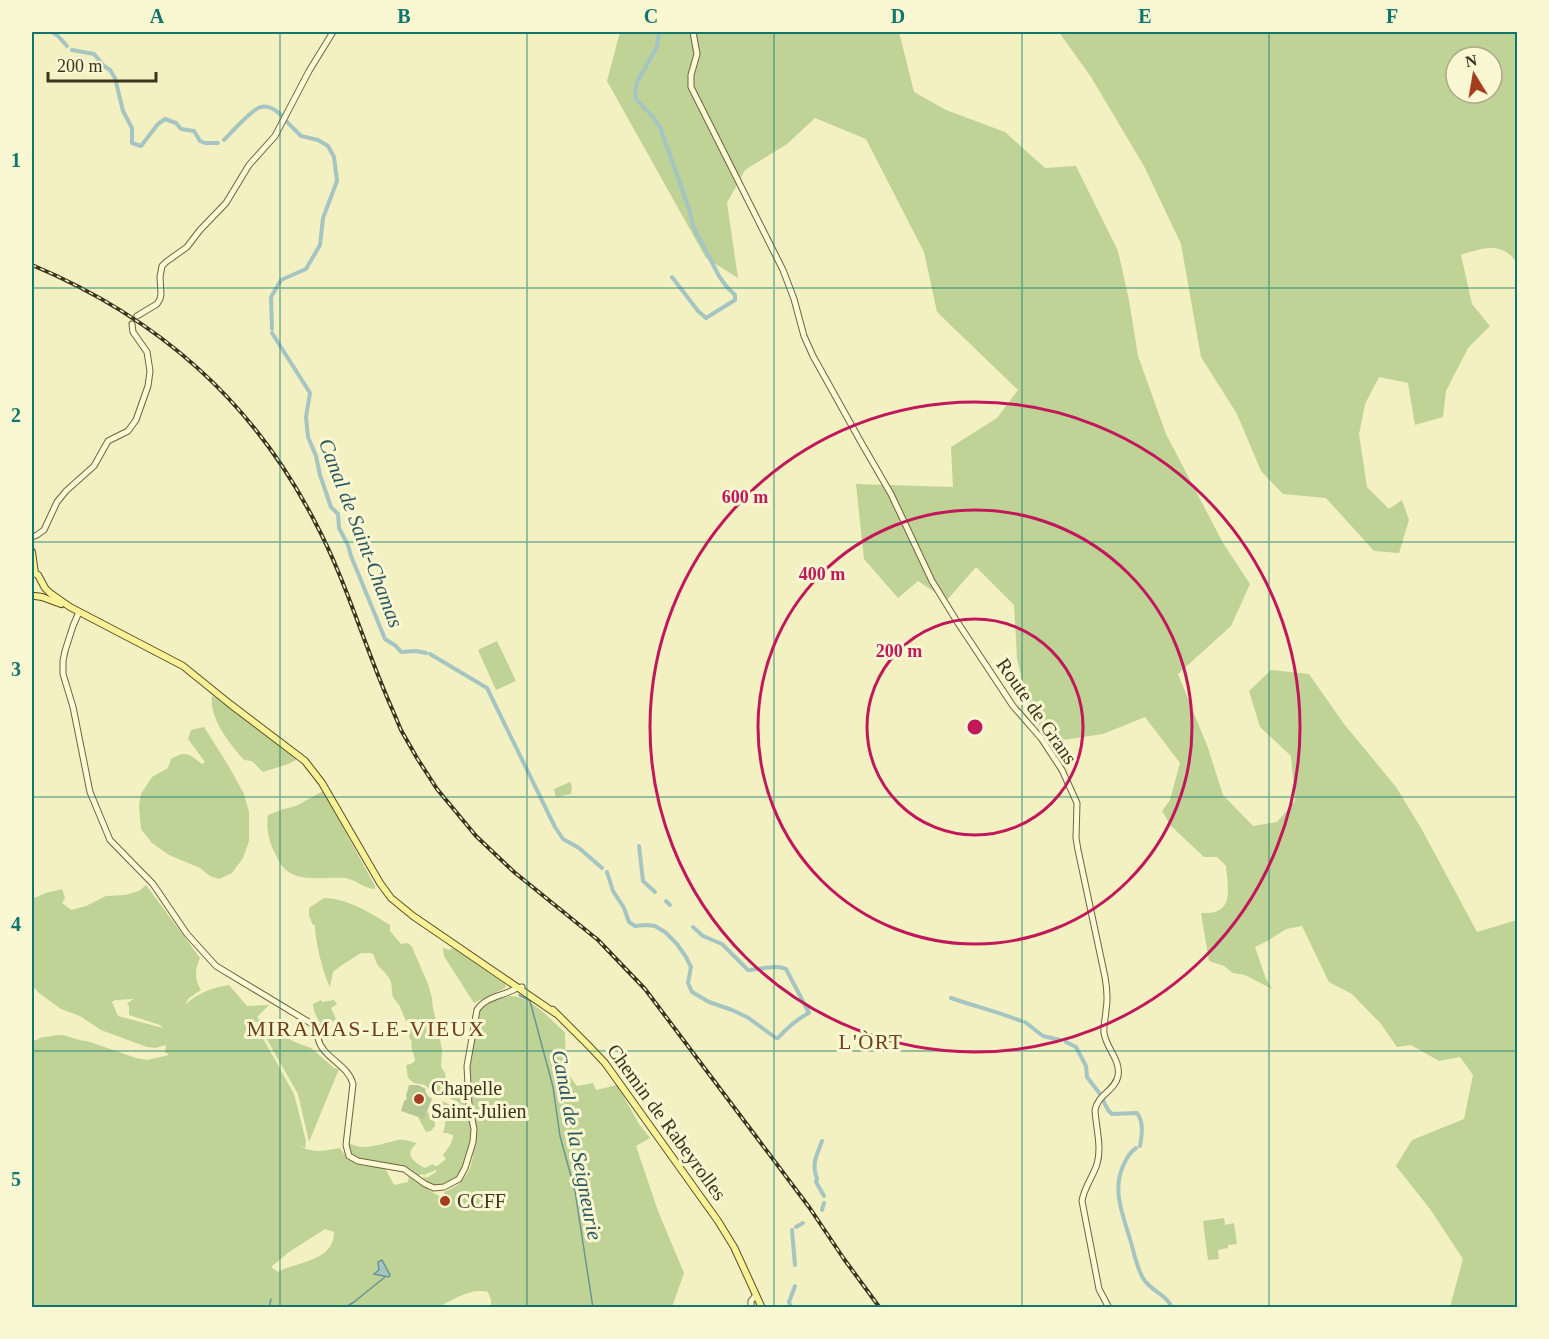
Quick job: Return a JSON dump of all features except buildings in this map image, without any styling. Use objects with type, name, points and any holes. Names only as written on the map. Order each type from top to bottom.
[{"type":"main road","points":[[32,552],[33,572]]},
{"type":"main road","name":"Chemin de Rabeyrolles","points":[[33,572],[40,577],[50,593],[70,607],[183,666],[305,761],[322,783],[374,874],[391,898],[413,916],[555,1013]]},
{"type":"main road","points":[[33,597],[41,590],[42,583]]},
{"type":"main road","name":"Chemin de Rabeyrolles","points":[[33,597],[42,597],[70,607]]},
{"type":"main road","name":"Chemin de Rabeyrolles","points":[[519,988],[543,1001],[590,1046],[615,1076],[718,1221],[740,1260],[762,1308]]},
{"type":"street","points":[[137,316],[157,304],[160,299],[162,266],[187,247],[226,203],[249,165],[274,136],[333,32]]},
{"type":"street","name":"Route de Grans","points":[[693,32],[697,54],[691,75],[691,87],[783,270],[804,336],[813,356],[891,494],[933,583],[1013,706],[1052,754],[1077,804],[1076,838],[1105,975],[1107,993],[1103,1032],[1116,1061],[1118,1078],[1097,1103],[1095,1110],[1099,1158],[1083,1192],[1082,1201],[1099,1289],[1109,1308]]},
{"type":"street","points":[[32,537],[44,530],[57,502],[94,466],[108,441],[128,431],[136,420],[148,386],[150,371],[147,352],[133,332],[132,324]]},
{"type":"street","points":[[79,612],[65,651],[63,674],[73,707],[90,792],[111,840],[153,884],[187,934],[216,966],[322,1030],[318,1038],[321,1048],[351,1076],[353,1084],[346,1145],[347,1153],[353,1160],[404,1169],[431,1187],[438,1188],[453,1183],[463,1174],[473,1142],[474,1129],[468,1097],[467,1066],[477,1010],[485,1001],[519,988]]},
{"type":"street","points":[[751,1308],[751,1301],[756,1295]]},
{"type":"green space","points":[[620,32],[899,32],[914,92],[946,110],[1005,132],[1045,168],[1076,166],[1118,251],[1138,356],[1166,434],[1223,543],[1250,584],[1231,626],[1178,674],[1208,748],[1223,795],[1253,826],[1277,822],[1295,801],[1291,756],[1260,727],[1249,691],[1271,670],[1309,674],[1344,724],[1396,787],[1421,828],[1477,932],[1517,920],[1517,1307],[1450,1307],[1463,1259],[1430,1209],[1396,1166],[1412,1140],[1464,1119],[1473,1075],[1460,1057],[1439,1061],[1411,1045],[1397,1047],[1381,1024],[1352,994],[1329,982],[1302,926],[1286,929],[1255,947],[1266,979],[1272,989],[1245,975],[1233,973],[1224,966],[1209,961],[1201,913],[1212,913],[1220,910],[1224,905],[1228,892],[1226,866],[1217,857],[1204,857],[1171,826],[1162,811],[1170,800],[1180,763],[1145,717],[1103,734],[1056,741],[1030,716],[1017,658],[1014,605],[976,567],[947,600],[918,581],[898,598],[864,559],[856,484],[953,487],[951,447],[997,418],[1018,390],[937,312],[924,252],[866,139],[815,118],[787,144],[745,170],[727,203],[738,278],[706,258],[607,81]]},
{"type":"green space","points":[[1059,32],[1517,32],[1517,263],[1505,251],[1492,248],[1461,255],[1472,304],[1490,326],[1468,348],[1446,391],[1443,417],[1415,425],[1408,383],[1379,377],[1365,404],[1359,434],[1367,487],[1389,509],[1402,500],[1409,520],[1399,553],[1374,551],[1326,498],[1283,494],[1261,471],[1237,414],[1201,357],[1181,244],[1144,166],[1091,77]]},
{"type":"green space","points":[[497,641],[516,681],[496,690],[478,650]]},
{"type":"green space","points":[[212,696],[220,699],[296,760],[263,772],[252,761],[244,760],[217,722]]},
{"type":"green space","points":[[204,727],[244,794],[249,812],[249,841],[243,858],[232,873],[219,879],[169,855],[152,843],[141,829],[139,806],[141,794],[152,777],[168,768],[171,759],[180,755],[190,756],[202,764],[205,762],[188,739],[191,730]]},
{"type":"green space","points":[[570,782],[571,794],[556,797],[554,789]]},
{"type":"green space","points":[[323,791],[375,889],[367,888],[345,878],[296,876],[283,867],[279,861],[269,836],[268,815],[296,806]]},
{"type":"green space","points":[[146,885],[200,958],[196,974],[201,990],[189,998],[185,1005],[205,992],[229,985],[247,1006],[269,1005],[257,1017],[270,1029],[311,1048],[334,1068],[339,1069],[309,1142],[298,1094],[257,1022],[252,1021],[248,1025],[241,1044],[249,1025],[256,1026],[294,1094],[306,1141],[305,1148],[322,1151],[340,1148],[354,1162],[365,1166],[385,1168],[394,1185],[408,1182],[409,1173],[443,1200],[444,1192],[456,1186],[464,1178],[472,1162],[475,1136],[468,1078],[481,1010],[489,1003],[509,996],[524,999],[540,1009],[565,1033],[566,1071],[577,1086],[593,1083],[596,1090],[617,1085],[639,1124],[650,1138],[636,1146],[658,1211],[684,1273],[672,1307],[491,1307],[488,1292],[475,1291],[437,1308],[32,1307],[32,1041],[61,1035],[87,1041],[136,1058],[147,1060],[169,1055],[165,1052],[166,1045],[155,1048],[147,1047],[101,1030],[80,1016],[61,1009],[39,993],[32,985],[32,899],[62,889],[65,898],[62,903],[71,910],[86,906],[106,896],[125,895],[139,891]],"holes":[[[134,999],[127,1003],[129,1015],[163,1028],[118,1016],[112,1002]],[[325,1229],[334,1232],[333,1242],[321,1255],[278,1272],[271,1267],[289,1252]]]},
{"type":"green space","points":[[324,898],[350,903],[375,916],[390,925],[390,931],[401,944],[408,943],[412,947],[432,998],[442,1050],[441,1067],[445,1073],[447,1088],[452,1094],[463,1094],[466,1110],[458,1102],[433,1092],[425,1085],[414,1083],[408,1078],[406,1065],[415,1061],[409,1037],[410,1026],[393,997],[390,980],[378,966],[374,955],[361,953],[342,965],[333,972],[330,987],[320,957],[315,925],[309,916],[309,908]]},
{"type":"green space","points":[[443,948],[457,950],[506,984],[505,988],[474,1003],[444,956]]},
{"type":"green space","points":[[321,1000],[322,1002],[334,1000],[337,1004],[331,1008],[336,1019],[325,1028],[313,1007],[313,1004]]},
{"type":"green space","points":[[409,1085],[418,1085],[426,1089],[428,1096],[432,1099],[424,1119],[401,1111],[407,1099]]},
{"type":"green space","points":[[442,1101],[469,1114],[471,1130],[461,1175],[446,1184],[431,1186],[420,1178],[428,1177],[436,1170],[418,1176],[412,1171],[355,1159],[350,1154],[349,1143],[367,1147],[405,1140],[417,1143],[410,1154],[416,1163],[425,1168],[433,1164],[437,1166],[446,1159],[443,1155],[453,1137],[453,1134],[443,1133],[445,1117]]},
{"type":"green space","points":[[427,1112],[434,1116],[435,1126],[431,1131],[426,1132],[418,1117],[424,1118]]},
{"type":"green space","points":[[1224,1218],[1225,1225],[1234,1223],[1237,1244],[1218,1250],[1219,1259],[1208,1260],[1203,1221]]},
{"type":"water","points":[[382,1260],[389,1277],[374,1274],[379,1270],[378,1262]]},
{"type":"waterway","name":"Canal de Saint-Chamas","points":[[52,32],[67,46]]},
{"type":"waterway","points":[[659,32],[657,47],[637,82],[636,99],[660,127],[693,226],[719,276],[735,295],[735,300],[706,318],[672,277]]},
{"type":"waterway","name":"Canal de Saint-Chamas","points":[[72,50],[94,54],[110,70],[115,78],[123,111],[132,128],[132,143],[141,146],[158,124],[165,119],[176,123],[181,129],[194,131],[200,141],[218,143]]},
{"type":"waterway","name":"Canal de Saint-Chamas","points":[[224,140],[257,108],[270,108],[283,117]]},
{"type":"waterway","name":"Canal de Saint-Chamas","points":[[272,329],[271,297],[281,280],[306,269],[320,245],[323,218],[337,181],[334,157],[328,146],[318,140],[301,136],[286,121]]},
{"type":"waterway","name":"Canal de Saint-Chamas","points":[[272,333],[310,393],[306,417],[308,437],[331,507],[338,514],[339,528],[348,545],[385,639],[401,652],[426,653]]},
{"type":"waterway","name":"Canal de Saint-Chamas","points":[[430,654],[487,688],[555,827],[563,839],[579,848],[602,868]]},
{"type":"waterway","points":[[639,846],[643,881],[655,892]]},
{"type":"waterway","points":[[607,872],[613,891],[624,908],[629,922],[635,926],[655,926],[677,944],[691,967],[688,983],[692,992],[709,1002],[747,1017],[776,1038],[809,1013],[786,969],[772,967],[748,970],[722,944],[703,936],[693,927]]},
{"type":"waterway","points":[[666,901],[670,905]]},
{"type":"waterway","name":"Canal de la Seigneurie","points":[[519,995],[530,1001],[553,1087],[560,1136],[575,1191],[593,1308]]},
{"type":"waterway","points":[[951,998],[1021,1021]]},
{"type":"waterway","points":[[1025,1022],[1043,1036],[1060,1040]]},
{"type":"waterway","points":[[1066,1042],[1076,1047],[1086,1066],[1087,1077],[1100,1094]]},
{"type":"waterway","points":[[1103,1100],[1112,1114],[1137,1113],[1142,1124],[1140,1146]]},
{"type":"waterway","points":[[822,1141],[815,1159],[815,1168],[816,1182],[824,1196]]},
{"type":"waterway","points":[[1136,1148],[1127,1158],[1120,1175],[1118,1185],[1122,1212],[1141,1273],[1146,1282],[1166,1299],[1172,1308]]},
{"type":"waterway","points":[[822,1210],[824,1203]]},
{"type":"waterway","points":[[796,1227],[803,1223]]},
{"type":"waterway","points":[[792,1230],[795,1265]]},
{"type":"waterway","points":[[344,1308],[385,1277]]},
{"type":"waterway","points":[[791,1308],[789,1302],[795,1286]]},
{"type":"waterway","points":[[269,1308],[271,1299]]},
{"type":"railway","points":[[32,265],[78,286],[121,310],[160,337],[231,401],[262,438],[290,478],[315,522],[346,592],[401,730],[437,789],[476,836],[514,872],[598,940],[645,989],[809,1207],[880,1308]]},
{"type":"place","name":"Chapelle Saint-Julien","points":[[419,1099]]},
{"type":"place","name":"CCFF","points":[[445,1201]]},
{"type":"district","name":"MIRAMAS-LE-VIEUX","points":[[366,1028]]},
{"type":"district","name":"L'ÒRT","points":[[871,1042]]}]
